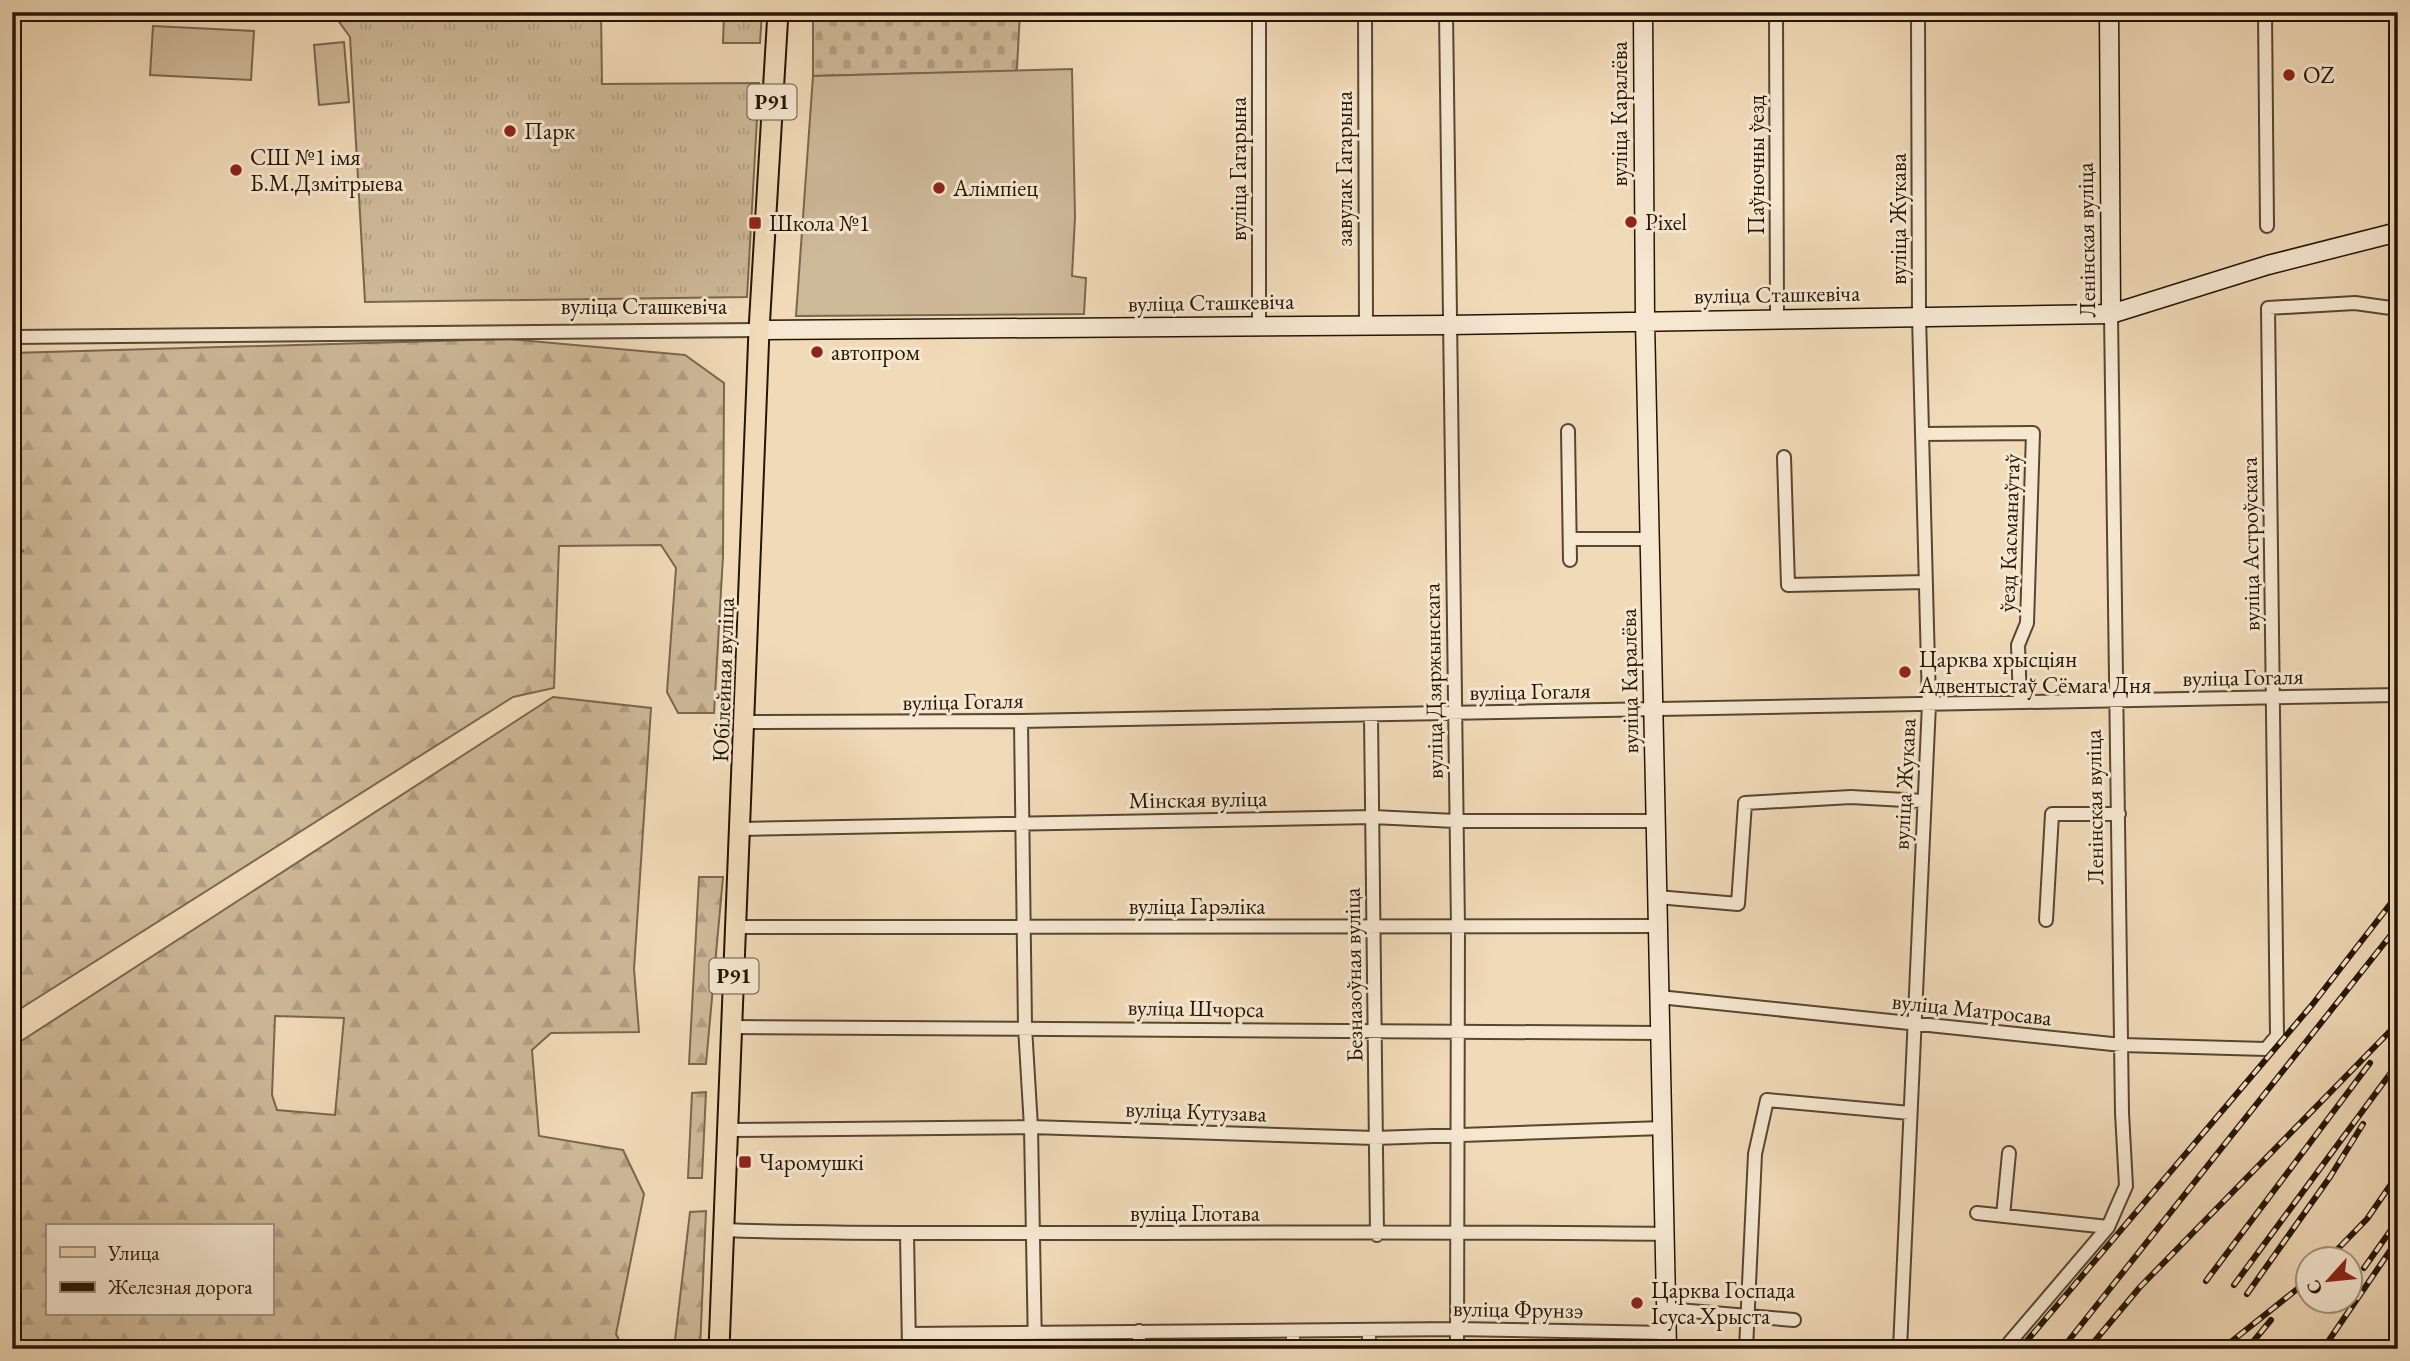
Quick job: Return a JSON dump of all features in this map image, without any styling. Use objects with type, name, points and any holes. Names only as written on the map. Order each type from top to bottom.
[{"type":"main road","name":"Юбілейная вуліца","points":[[719,1349],[760,330],[778,12]]},
{"type":"main road","name":"вуліца Каралёва","points":[[1643,12],[1645,321],[1655,709],[1657,926],[1667,1234],[1667,1341]]},
{"type":"main road","name":"Ленінская вуліца","points":[[2109,12],[2111,314]]},
{"type":"main road","name":"вуліца Сташкевіча","points":[[760,330],[1449,325],[2111,314],[2268,265],[2398,232]]},
{"type":"street","name":"вуліца Гагарына","points":[[1259,12],[1259,325]]},
{"type":"street","name":"завулак Гагарына","points":[[1365,12],[1366,325]]},
{"type":"street","name":"вуліца Дзяржынскага","points":[[1446,12],[1459,1031],[1457,1349]]},
{"type":"street","name":"Паўночны ўезд","points":[[1776,12],[1777,318]]},
{"type":"street","name":"вуліца Жукава","points":[[1900,1349],[1929,704],[1919,316],[1918,12]]},
{"type":"street","points":[[2266,12],[2267,226]]},
{"type":"street","name":"вуліца Астроўскага","points":[[2277,1036],[2267,308],[2355,303],[2398,309]]},
{"type":"street","name":"Ленінская вуліца","points":[[2004,1349],[2108,1227],[2126,1186],[2111,314]]},
{"type":"street","name":"вуліца Сташкевіча","points":[[12,337],[760,330]]},
{"type":"street","points":[[1568,431],[1570,560]]},
{"type":"street","name":"ўезд Касманаўтаў","points":[[1922,434],[2033,433],[2027,623],[2018,645],[2020,701]]},
{"type":"street","points":[[1784,457],[1788,585],[1925,582]]},
{"type":"street","points":[[1570,539],[1650,539]]},
{"type":"street","name":"вуліца Гогаля","points":[[746,722],[1021,722],[2398,695]]},
{"type":"street","name":"Безназоўная вуліца","points":[[1371,716],[1377,1235]]},
{"type":"street","points":[[1021,722],[1025,1027],[1031,1127],[1035,1349]]},
{"type":"street","points":[[1657,897],[1738,904],[1745,803],[1850,797],[1923,801]]},
{"type":"street","points":[[2046,920],[2052,814],[2119,814]]},
{"type":"street","name":"Мінская вуліца","points":[[742,829],[1373,817],[1455,821],[1655,821]]},
{"type":"street","name":"вуліца Гарэліка","points":[[737,927],[1657,926]]},
{"type":"street","name":"вуліца Матросава","points":[[1659,997],[2122,1045],[2266,1049],[2277,1036]]},
{"type":"street","name":"вуліца Шчорса","points":[[731,1027],[1660,1033]]},
{"type":"street","points":[[1746,1349],[1755,1154],[1767,1100],[1910,1113]]},
{"type":"street","name":"вуліца Кутузава","points":[[727,1130],[1031,1127],[1375,1138],[1663,1128]]},
{"type":"street","points":[[2003,1216],[2009,1153]]},
{"type":"street","points":[[1977,1213],[2108,1227]]},
{"type":"street","name":"вуліца Глотава","points":[[722,1230],[907,1234],[1377,1235],[1456,1231],[1667,1234]]},
{"type":"street","points":[[907,1234],[909,1349]]},
{"type":"street","points":[[1667,1309],[1794,1320]]},
{"type":"street","name":"вуліца Фрунзэ","points":[[909,1334],[1457,1329],[1667,1341]]},
{"type":"street","points":[[1368,1349],[1369,1330]]},
{"type":"street","points":[[1139,1331],[1139,1349]]},
{"type":"street","points":[[1293,1331],[1293,1349]]},
{"type":"green space","points":[[332,12],[601,12],[602,84],[759,83],[747,297],[365,302],[350,37]]},
{"type":"green space","points":[[724,12],[762,12],[760,43],[723,43]]},
{"type":"green space","points":[[813,12],[1020,12],[1017,68],[1015,71],[813,76]]},
{"type":"green space","points":[[153,26],[254,31],[251,80],[150,75]]},
{"type":"green space","points":[[344,42],[349,102],[319,105],[314,45]]},
{"type":"green space","name":"Алімпіец","points":[[1072,69],[1075,217],[1072,276],[1086,278],[1084,314],[796,316],[813,76]]},
{"type":"green space","points":[[508,339],[685,355],[724,383],[723,556],[714,713],[678,713],[667,692],[676,568],[661,545],[559,546],[554,688],[513,697],[12,1014],[12,562],[23,551],[12,540],[12,353]]},
{"type":"green space","points":[[553,697],[651,708],[634,969],[639,1032],[551,1033],[532,1050],[539,1136],[623,1150],[644,1194],[616,1334],[624,1349],[12,1349],[12,1047]],"holes":[[[275,1016],[344,1018],[335,1115],[277,1110],[272,1095]]]},
{"type":"green space","points":[[699,877],[723,877],[706,1064],[689,1064]]},
{"type":"green space","points":[[706,1092],[702,1178],[688,1178],[692,1093]]},
{"type":"green space","points":[[706,1211],[700,1349],[674,1349],[690,1212]]},
{"type":"railway","points":[[2020,1349],[2312,1005],[2398,894]]},
{"type":"railway","points":[[2062,1349],[2398,926]]},
{"type":"railway","points":[[2088,1349],[2140,1287],[2398,1023]]},
{"type":"railway","points":[[2206,1281],[2370,1063]]},
{"type":"railway","points":[[2234,1285],[2398,1063]]},
{"type":"railway","points":[[2247,1294],[2330,1177],[2363,1124]]},
{"type":"railway","points":[[2341,1246],[2367,1219],[2398,1174]]},
{"type":"railway","points":[[2364,1268],[2398,1220]]},
{"type":"railway","points":[[2323,1349],[2398,1239]]},
{"type":"railway","points":[[2222,1349],[2294,1292]]},
{"type":"railway","points":[[2247,1349],[2271,1320]]},
{"type":"place","name":"OZ","points":[[2289,75]]},
{"type":"place","name":"Парк","points":[[510,131]]},
{"type":"place","name":"СШ №1 імя Б.М.Дзмітрыева","points":[[236,170]]},
{"type":"place","name":"Алімпіец","points":[[939,188]]},
{"type":"place","name":"Pixel","points":[[1631,222]]},
{"type":"place","name":"Школа №1","points":[[755,223]]},
{"type":"place","name":"автопром","points":[[817,352]]},
{"type":"place","name":"Царква хрысціян Адвентыстаў Сёмага Дня","points":[[1905,672]]},
{"type":"place","name":"Чаромушкі","points":[[745,1162]]},
{"type":"place","name":"Царква Госпада Ісуса Хрыста","points":[[1637,1303]]}]
